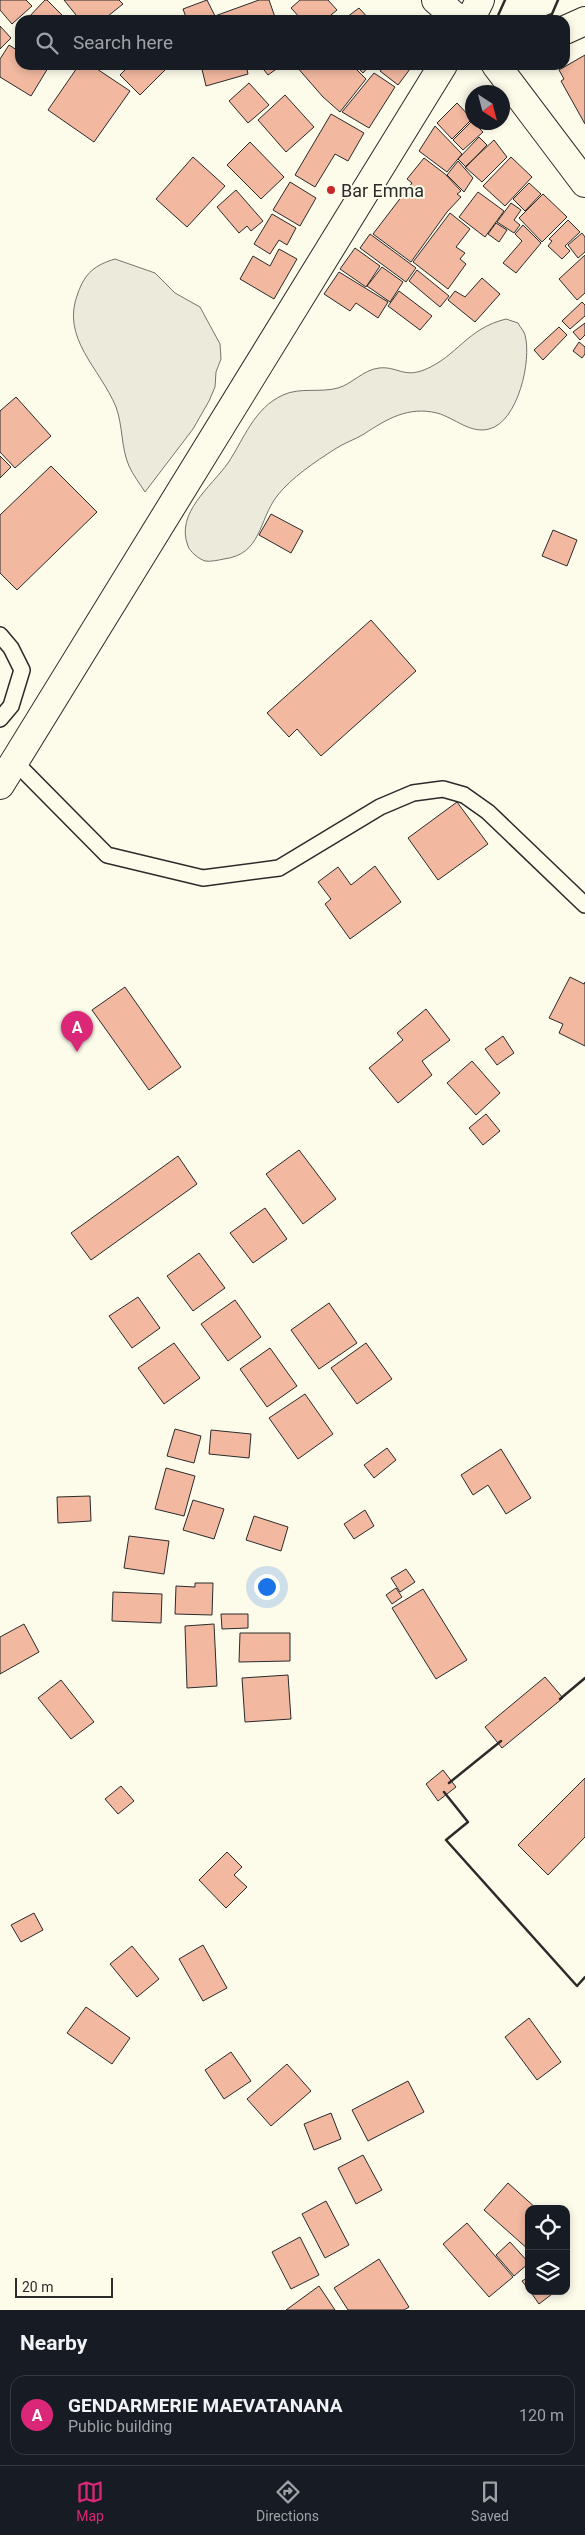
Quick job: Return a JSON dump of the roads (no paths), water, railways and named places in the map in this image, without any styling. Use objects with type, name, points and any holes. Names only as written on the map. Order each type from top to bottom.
[{"type":"main road","points":[[436,0],[453,15]]},
{"type":"main road","points":[[472,15],[480,0]]},
{"type":"main road","points":[[570,28],[585,21]]},
{"type":"main road","points":[[0,785],[440,70]]},
{"type":"main road","points":[[500,70],[585,183]]},
{"type":"lane","points":[[0,635],[11,648],[22,670],[11,706],[0,719]]},
{"type":"lane","points":[[14,761],[107,855],[203,878],[279,868],[380,807],[413,793],[443,789],[464,795],[488,812],[585,905]]},
{"type":"place","name":"Bar Emma","points":[[331,190]]},
{"type":"place","name":"GENDARMERIE MAEVATANANA","points":[[77,1052]]}]
